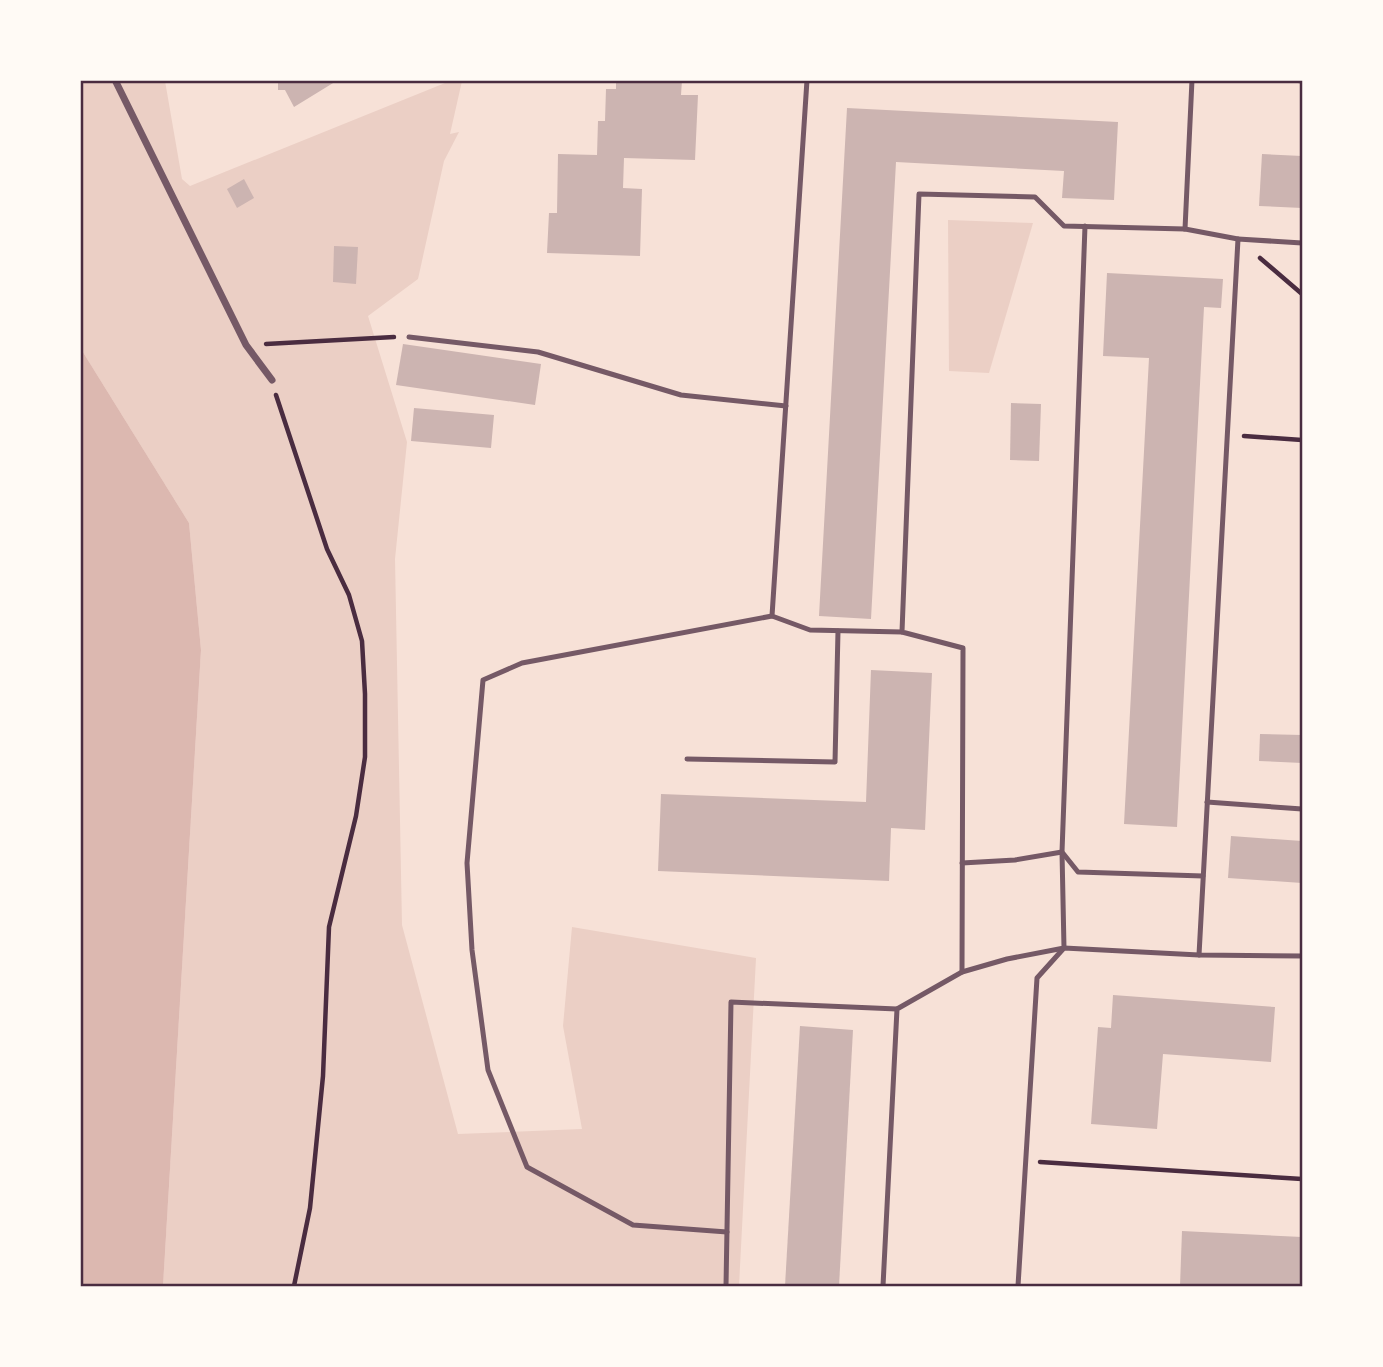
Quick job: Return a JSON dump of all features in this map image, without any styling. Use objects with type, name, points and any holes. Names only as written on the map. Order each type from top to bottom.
[{"type":"street","points":[[115,80],[246,345],[272,380]]},
{"type":"lane","points":[[772,616],[807,80]]},
{"type":"lane","points":[[1185,229],[1192,80]]},
{"type":"lane","points":[[1294,80],[1303,81]]},
{"type":"lane","points":[[902,632],[919,194],[1035,197],[1064,226],[1185,229],[1238,239],[1303,243]]},
{"type":"lane","points":[[1018,1286],[1037,978],[1064,948],[1062,852],[1085,226]]},
{"type":"lane","points":[[1199,955],[1238,239]]},
{"type":"lane","points":[[409,337],[538,352],[681,395],[786,406]]},
{"type":"lane","points":[[727,1232],[634,1225],[527,1167],[488,1070],[472,950],[467,863],[474,750],[483,680],[522,663],[772,616],[810,630],[902,632],[963,648],[962,972]]},
{"type":"lane","points":[[687,759],[835,762],[838,631]]},
{"type":"lane","points":[[1207,802],[1303,809]]},
{"type":"lane","points":[[962,863],[1015,860],[1062,852]]},
{"type":"lane","points":[[1062,852],[1078,872],[1203,876]]},
{"type":"lane","points":[[726,1286],[731,1002],[897,1009],[962,972],[1007,958],[1064,948],[1199,955],[1303,956]]},
{"type":"lane","points":[[883,1286],[897,1009]]},
{"type":"path","points":[[1238,239],[1303,294]]},
{"type":"path","points":[[246,345],[409,337]]},
{"type":"path","points":[[272,380],[327,549],[349,595],[362,641],[365,694],[365,757],[356,816],[329,927],[323,1076],[310,1209],[294,1286]]},
{"type":"path","points":[[1228,435],[1303,440]]},
{"type":"path","points":[[1025,1161],[1303,1179]]},
{"type":"shaded area","points":[[81,81],[165,81],[182,179],[190,186],[450,81],[462,81],[450,134],[459,132],[444,161],[418,279],[368,316],[407,442],[395,559],[402,925],[458,1134],[582,1129],[563,1026],[572,927],[756,958],[739,1286],[163,1286],[201,650],[189,523],[81,349]]},
{"type":"shaded area","points":[[948,220],[1033,223],[989,373],[949,371]]},
{"type":"shaded area","points":[[81,349],[189,523],[201,650],[163,1286],[81,1286]]},
{"type":"building","points":[[278,80],[338,80],[294,107],[285,90],[278,90]]},
{"type":"building","points":[[616,80],[682,80],[681,95],[698,95],[695,160],[624,158],[623,188],[642,189],[640,256],[547,253],[549,213],[557,213],[558,154],[597,155],[598,121],[605,121],[606,89],[616,89]]},
{"type":"building","points":[[847,108],[1118,122],[1114,200],[1062,198],[1064,171],[896,162],[871,619],[819,616]]},
{"type":"building","points":[[1262,154],[1302,156],[1302,208],[1259,206]]},
{"type":"building","points":[[244,179],[254,198],[237,208],[227,189]]},
{"type":"building","points":[[334,246],[358,247],[356,284],[333,282]]},
{"type":"building","points":[[1107,273],[1223,279],[1221,308],[1204,307],[1177,827],[1124,824],[1149,358],[1103,356]]},
{"type":"building","points":[[403,344],[541,364],[535,405],[396,385]]},
{"type":"building","points":[[1011,403],[1041,404],[1039,461],[1010,460]]},
{"type":"building","points":[[414,408],[494,415],[491,448],[411,441]]},
{"type":"building","points":[[871,670],[932,673],[925,830],[891,828],[889,881],[658,871],[661,794],[866,802]]},
{"type":"building","points":[[1260,734],[1302,735],[1302,763],[1259,761]]},
{"type":"building","points":[[1231,836],[1302,841],[1302,883],[1228,878]]},
{"type":"building","points":[[1113,995],[1275,1007],[1271,1062],[1163,1054],[1157,1129],[1091,1124],[1098,1027],[1111,1028]]},
{"type":"building","points":[[800,1026],[853,1030],[839,1286],[785,1286]]},
{"type":"building","points":[[1182,1231],[1302,1237],[1302,1286],[1180,1286]]}]
